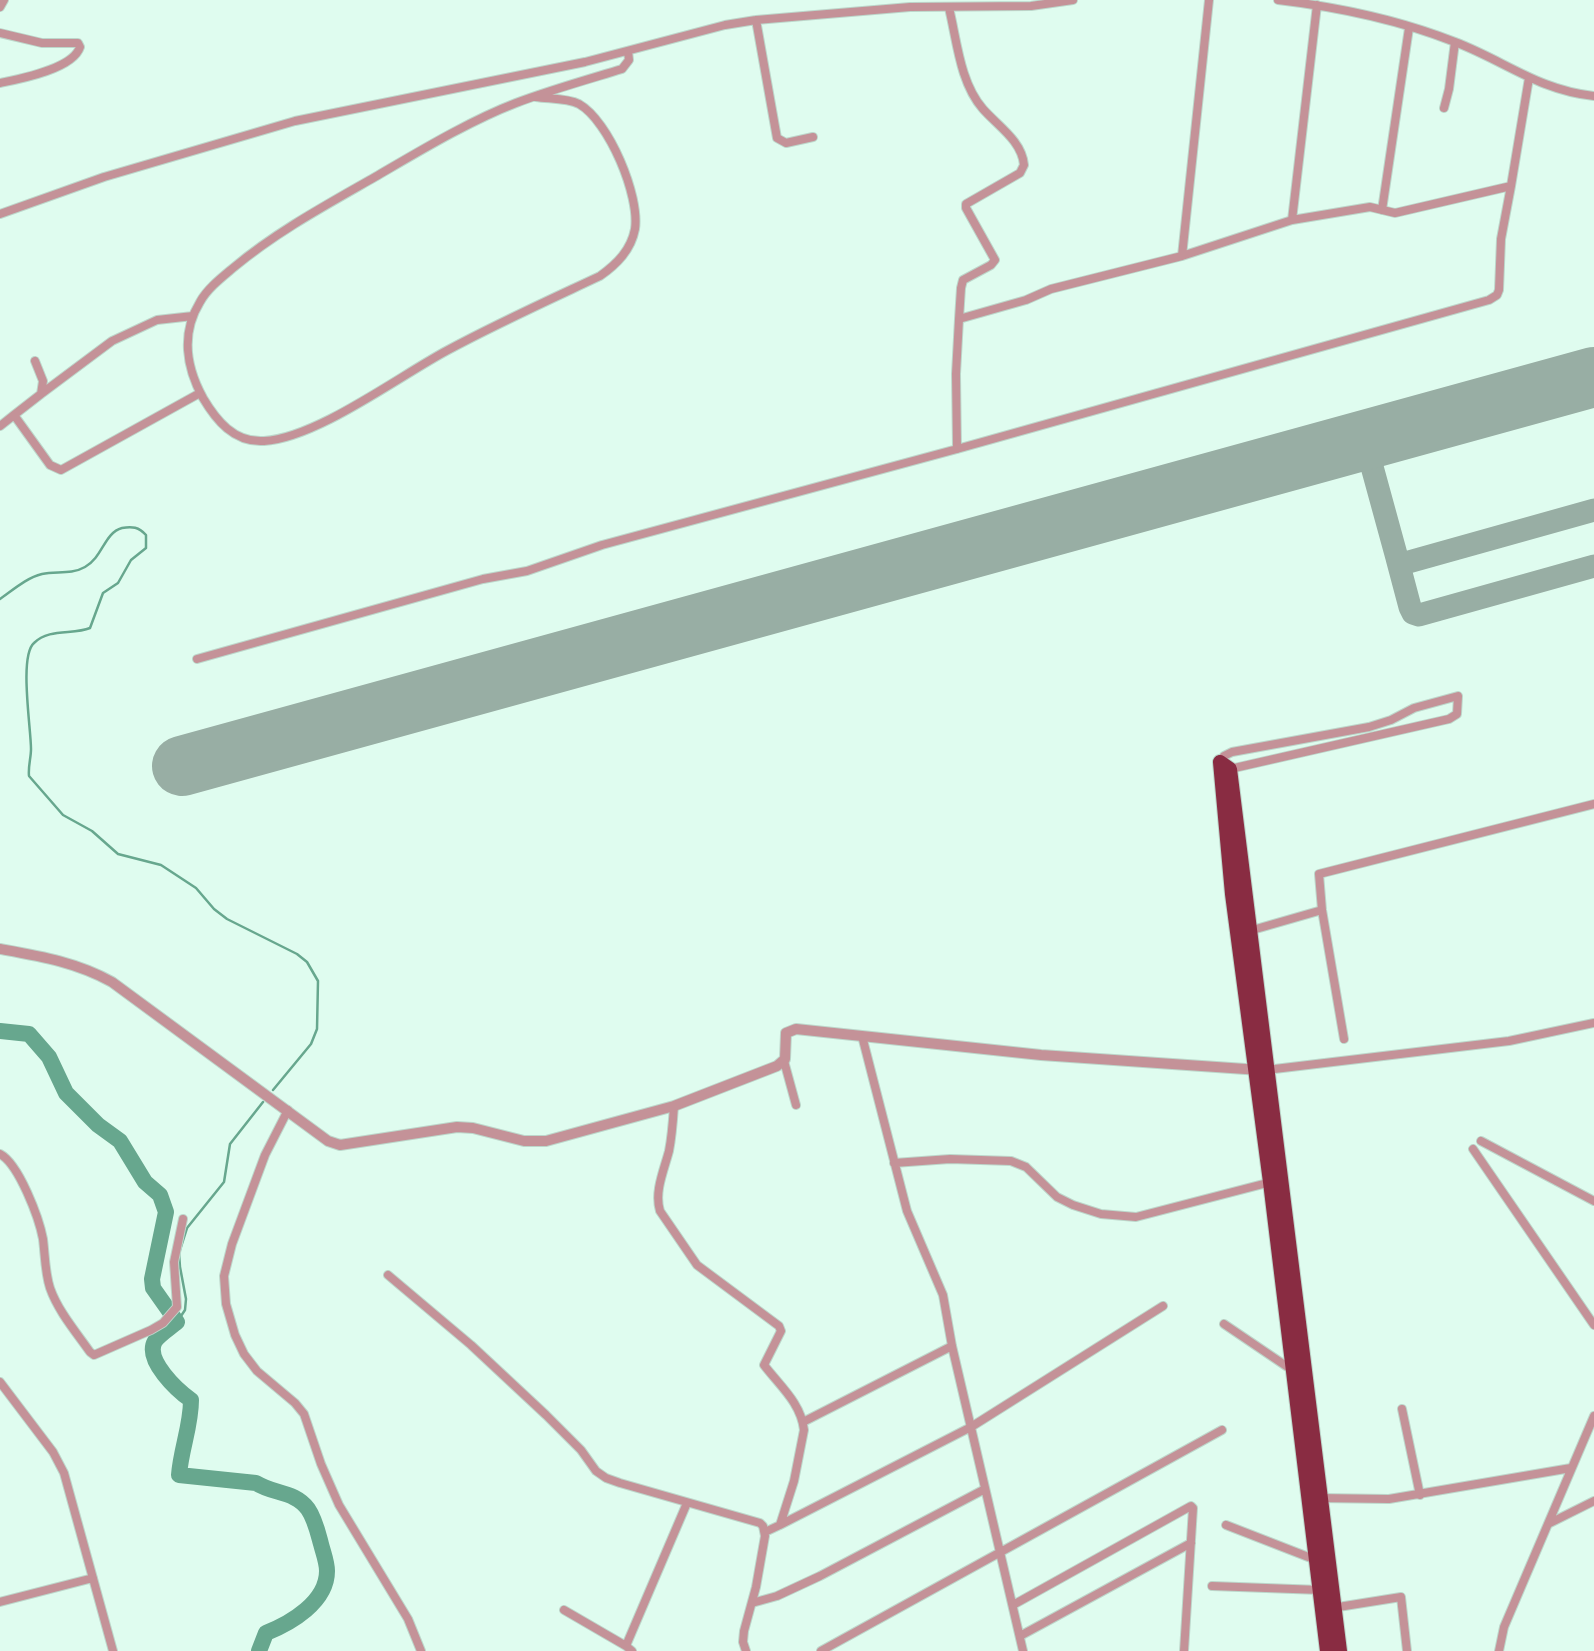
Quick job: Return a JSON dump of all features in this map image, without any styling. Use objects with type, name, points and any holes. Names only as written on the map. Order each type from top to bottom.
[{"type":"highway","points":[[1225,765],[1250,932],[1251,995]]},
{"type":"highway","points":[[1225,765],[1260,1070],[1328,1609],[1327,1651]]},
{"type":"highway","points":[[1275,1181],[1292,1370],[1305,1421]]},
{"type":"highway","points":[[1322,1560],[1320,1590],[1340,1651]]},
{"type":"street","points":[[0,7],[4,0]]},
{"type":"street","points":[[0,214],[104,177],[295,121],[572,65],[725,25],[910,7],[1031,6],[1073,0]]},
{"type":"street","points":[[1182,256],[1209,0]]},
{"type":"street","points":[[1278,0],[1359,13],[1409,28],[1455,42],[1565,92],[1594,96]]},
{"type":"street","points":[[1292,220],[1317,5]]},
{"type":"street","points":[[949,8],[972,94],[985,111],[1001,125],[1019,150],[1024,165],[1020,173],[966,204],[995,260],[992,265],[963,280],[961,288],[956,374],[957,449]]},
{"type":"street","points":[[756,20],[777,138],[786,144],[813,137]]},
{"type":"street","points":[[1382,211],[1409,28]]},
{"type":"street","points":[[0,33],[42,43],[78,43],[80,47],[74,56],[51,69],[0,83]]},
{"type":"street","points":[[1444,108],[1455,42]]},
{"type":"street","points":[[536,97],[574,102],[582,106],[597,119],[612,144],[631,191],[636,212],[631,241],[617,263],[600,276],[446,351],[324,422],[288,436],[261,442],[235,434],[214,416],[201,393],[188,356],[188,331],[192,316],[201,300],[218,281],[252,252],[309,214],[427,147],[514,104],[622,69],[629,60],[628,51]]},
{"type":"street","points":[[197,659],[483,579],[527,571],[602,545],[957,449],[1494,298],[1499,290],[1501,239],[1530,78]]},
{"type":"street","points":[[959,319],[1026,300],[1051,289],[1182,256],[1292,220],[1353,208],[1370,207],[1395,213],[1511,186]]},
{"type":"street","points":[[0,426],[112,341],[158,320],[192,316]]},
{"type":"street","points":[[35,362],[43,381],[41,394]]},
{"type":"street","points":[[14,415],[50,465],[61,470],[201,393]]},
{"type":"street","points":[[1458,696],[1457,714],[1450,719],[1225,765],[1224,756],[1232,752],[1369,727],[1391,720],[1414,708],[1458,696]]},
{"type":"street","points":[[1344,1039],[1322,910],[1318,876],[1321,873],[1594,804]]},
{"type":"street","points":[[1250,932],[1322,910]]},
{"type":"street","points":[[0,949],[63,961],[83,967],[112,982],[328,1140],[340,1145],[457,1127],[473,1128],[524,1141],[546,1141],[674,1106],[769,1070],[784,1061]]},
{"type":"street","points":[[796,1105],[784,1061],[785,1038],[789,1031],[796,1029],[1041,1055],[1260,1070],[1509,1041],[1594,1023]]},
{"type":"street","points":[[862,1036],[907,1211],[943,1295],[952,1346],[1023,1651]]},
{"type":"street","points":[[674,1106],[673,1130],[661,1178],[658,1204],[660,1211],[697,1265],[779,1326],[781,1331],[764,1365],[795,1404],[804,1430],[794,1481],[780,1525]]},
{"type":"street","points":[[288,1110],[265,1155],[232,1244],[225,1276],[226,1304],[244,1354],[257,1371],[295,1402],[304,1414],[321,1464],[339,1504],[408,1619],[421,1651]]},
{"type":"street","points":[[1481,1141],[1594,1201]]},
{"type":"street","points":[[1473,1149],[1594,1325]]},
{"type":"street","points":[[0,1154],[13,1164],[39,1225],[48,1281],[54,1298],[94,1355],[151,1330],[163,1323],[177,1307],[174,1262],[183,1219]]},
{"type":"street","points":[[894,1163],[950,1159],[1011,1161],[1026,1167],[1057,1197],[1073,1205],[1101,1214],[1136,1217],[1275,1181]]},
{"type":"street","points":[[388,1275],[471,1345],[536,1406],[581,1450],[602,1476],[760,1523],[765,1532],[744,1631],[746,1651]]},
{"type":"street","points":[[765,1532],[971,1427],[1163,1306]]},
{"type":"street","points":[[1224,1324],[1292,1370]]},
{"type":"street","points":[[803,1422],[952,1346]]},
{"type":"street","points":[[0,1382],[53,1452],[64,1473],[113,1651]]},
{"type":"street","points":[[1402,1409],[1420,1495]]},
{"type":"street","points":[[1499,1651],[1504,1627],[1594,1416]]},
{"type":"street","points":[[821,1651],[1222,1430]]},
{"type":"street","points":[[1315,1498],[1389,1499],[1571,1468]]},
{"type":"street","points":[[752,1603],[777,1596],[820,1576],[985,1489]]},
{"type":"street","points":[[1548,1524],[1594,1501]]},
{"type":"street","points":[[564,1610],[629,1648],[687,1503]]},
{"type":"street","points":[[1013,1605],[1191,1506],[1194,1508],[1184,1651]]},
{"type":"street","points":[[1226,1525],[1322,1560]]},
{"type":"street","points":[[1020,1636],[1191,1544]]},
{"type":"street","points":[[0,1602],[93,1578]]},
{"type":"street","points":[[1212,1586],[1320,1590]]},
{"type":"street","points":[[1328,1609],[1401,1597],[1407,1651]]},
{"type":"waterway","points":[[0,599],[36,576],[85,567],[96,557],[111,535],[122,528],[135,528],[146,535],[146,548],[131,560],[118,583],[103,593],[90,628],[47,635],[34,643],[30,650],[26,677],[31,749],[29,776],[63,815],[92,831],[118,854],[161,865],[196,888],[214,909],[227,919],[297,954],[307,962],[318,981],[317,1029],[311,1044],[273,1090]]},
{"type":"waterway","points":[[0,1031],[29,1034],[49,1057],[66,1093],[98,1125],[120,1141],[145,1182],[160,1195],[166,1212],[152,1279],[153,1288],[177,1322],[157,1338],[153,1349],[158,1366],[178,1390],[191,1400],[179,1475],[256,1483],[297,1499],[313,1517],[327,1571],[321,1592],[306,1610],[266,1633],[259,1651]]},
{"type":"waterway","points":[[177,1322],[185,1310],[186,1299],[179,1253],[187,1228],[224,1182],[230,1144],[263,1102]]},
{"type":"taxiway","points":[[1581,381],[1594,383]]},
{"type":"taxiway","points":[[1389,433],[1375,446],[1371,463],[1397,558]]},
{"type":"taxiway","points":[[1337,448],[1356,450],[1371,463]]},
{"type":"taxiway","points":[[1594,510],[1405,563],[1397,558],[1410,607],[1413,613],[1419,615],[1594,566]]},
{"type":"runway","points":[[182,766],[1594,377]]}]
